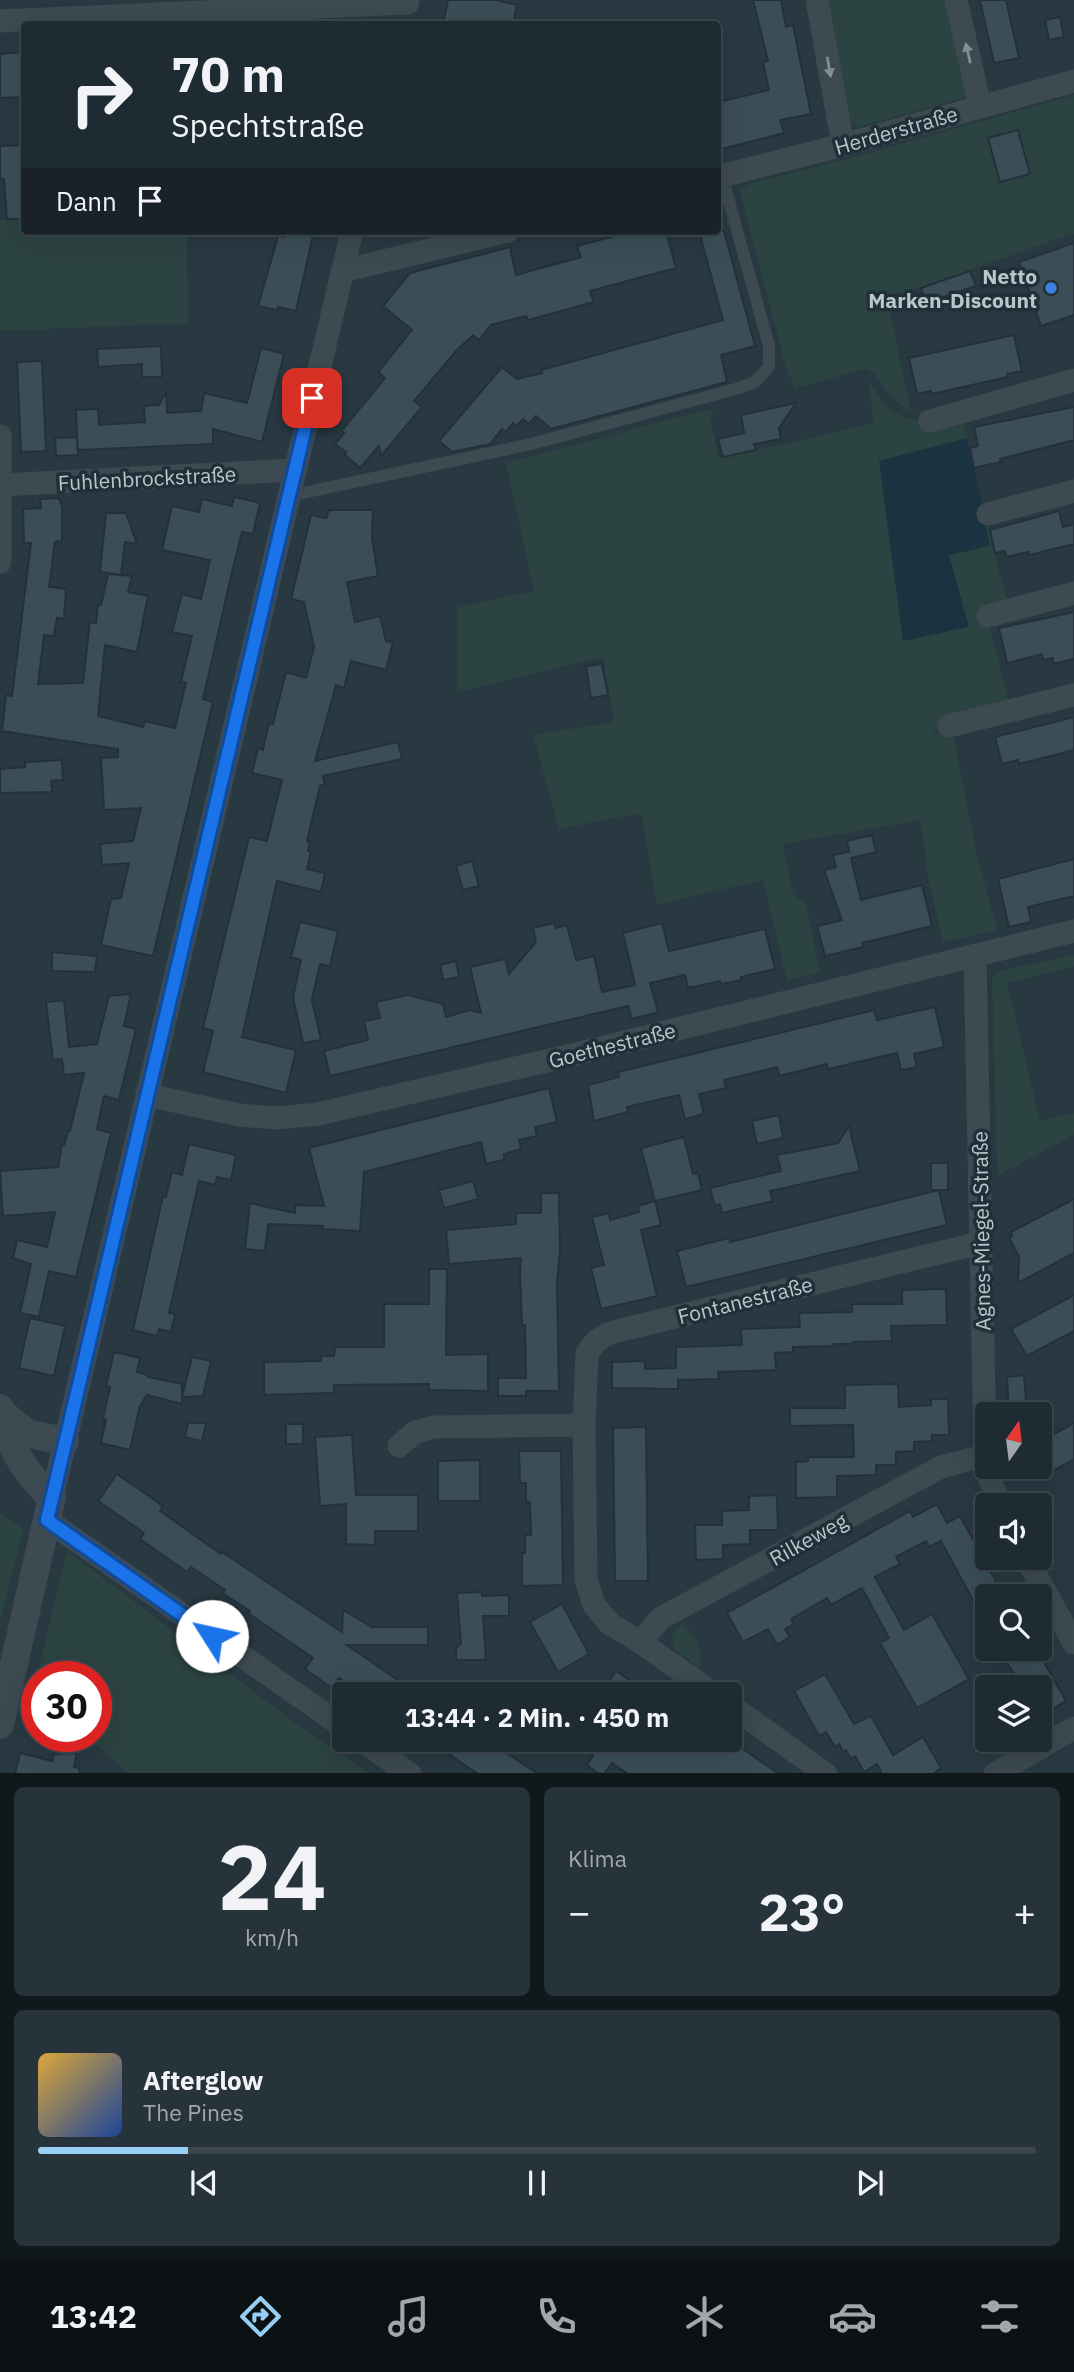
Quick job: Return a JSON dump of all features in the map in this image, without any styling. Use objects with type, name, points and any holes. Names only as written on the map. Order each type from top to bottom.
[{"type":"street","points":[[817,0],[843,145]]},
{"type":"street","points":[[956,0],[980,106]]},
{"type":"street","points":[[0,21],[406,9]]},
{"type":"street","name":"Herderstraße","points":[[721,176],[1074,81]]},
{"type":"street","points":[[0,1725],[351,235]]},
{"type":"street","points":[[342,271],[491,235]]},
{"type":"street","points":[[930,421],[1074,380]]},
{"type":"street","points":[[0,436],[0,562]]},
{"type":"street","name":"Fuhlenbrockstraße","points":[[0,486],[295,470]]},
{"type":"street","points":[[988,514],[1074,491]]},
{"type":"street","points":[[988,616],[1074,593]]},
{"type":"street","points":[[949,726],[1074,695]]},
{"type":"street","name":"Goethestraße","points":[[147,1095],[239,1115],[279,1118],[318,1114],[572,1055],[1074,931]]},
{"type":"street","name":"Agnes-Miegel-Straße","points":[[975,955],[984,1402]]},
{"type":"street","name":"Fontanestraße","points":[[697,1682],[610,1624],[590,1598],[586,1579],[584,1425],[587,1354],[592,1345],[600,1337],[613,1332],[980,1243]]},
{"type":"street","points":[[1,1411],[29,1434],[65,1441]]},
{"type":"street","points":[[1,1411],[5,1429],[50,1508],[332,1718]]},
{"type":"street","points":[[399,1446],[415,1432],[434,1427],[584,1425]]},
{"type":"street","name":"Rilkeweg","points":[[640,1642],[662,1618],[941,1467],[975,1458]]},
{"type":"street","points":[[1033,1570],[1074,1643]]},
{"type":"street","points":[[742,1714],[826,1773]]},
{"type":"street","points":[[995,1773],[1074,1728]]},
{"type":"street","points":[[379,1752],[411,1773]]},
{"type":"lane","points":[[289,496],[531,444],[755,382],[769,367],[769,346],[721,179]]},
{"type":"green space","points":[[828,0],[946,0],[967,97],[858,127],[850,120]]},
{"type":"green space","points":[[1074,95],[1074,233],[887,299],[910,408],[918,413],[957,402],[923,416],[896,401],[877,377],[866,369],[795,388],[785,364],[739,187]]},
{"type":"green space","points":[[21,218],[21,235],[187,235],[188,323],[0,331],[0,220]]},
{"type":"green space","points":[[868,380],[885,405],[905,417],[922,421],[961,418],[967,438],[879,461],[949,555],[987,523],[1007,602],[989,624],[1009,703],[941,718],[942,728],[934,732],[935,735],[941,732],[953,733],[976,851],[997,930],[943,942],[928,878],[921,820],[783,844],[793,894],[806,904],[820,972],[787,981],[763,880],[657,905],[641,813],[559,829],[533,735],[614,722],[603,657],[457,692],[458,607],[534,591],[506,463],[709,409],[716,413],[709,415],[719,459],[874,423]]},
{"type":"green space","points":[[1074,955],[1074,966],[1007,983],[1040,1121],[1074,1113],[1074,1135],[999,1175],[992,978],[997,972],[1004,970]]},
{"type":"green space","points":[[0,1513],[23,1529],[0,1622]]},
{"type":"green space","points":[[67,1551],[332,1748],[332,1752],[338,1752],[369,1773],[129,1773],[105,1752],[112,1752],[112,1661],[41,1661]]},
{"type":"green space","points":[[682,1624],[691,1632],[697,1644],[700,1669],[673,1648],[672,1635]]},
{"type":"water","points":[[967,438],[983,507],[978,508],[982,524],[985,523],[990,546],[949,555],[969,627],[903,641],[879,461]]},
{"type":"building","points":[[448,0],[495,0],[517,5],[514,21],[444,21]]},
{"type":"building","points":[[753,0],[781,0],[786,27],[793,25],[811,114],[780,120],[784,133],[721,149],[721,101],[769,90],[763,62],[768,61]]},
{"type":"building","points":[[980,0],[1006,0],[1019,58],[994,63]]},
{"type":"building","points":[[1060,17],[1064,37],[1049,40],[1045,20]]},
{"type":"building","points":[[21,52],[21,97],[0,98],[0,54]]},
{"type":"building","points":[[1018,130],[1030,174],[1000,182],[988,138]]},
{"type":"building","points":[[21,145],[21,219],[7,219],[4,179],[0,180],[0,146]]},
{"type":"building","points":[[721,231],[724,231],[755,346],[721,355],[727,382],[551,429],[536,416],[529,424],[523,419],[517,426],[513,423],[506,432],[502,429],[490,444],[452,452],[439,441],[502,367],[517,379],[723,320],[700,235],[721,235]]},
{"type":"building","points":[[313,235],[296,311],[258,306],[278,236]]},
{"type":"building","points":[[619,235],[667,235],[676,268],[590,291],[594,302],[528,320],[526,316],[491,325],[479,340],[473,335],[456,351],[414,401],[422,407],[381,456],[379,446],[360,468],[335,444],[344,433],[342,430],[385,378],[378,372],[412,330],[383,306],[410,273],[510,247],[516,275],[581,257],[577,246]]},
{"type":"building","name":"Netto Marken-Discount","points":[[1074,243],[1074,315],[1041,326],[1019,262]]},
{"type":"building","points":[[970,271],[976,286],[926,303],[921,288]]},
{"type":"building","points":[[1014,335],[1022,371],[1007,374],[1008,377],[932,394],[931,391],[917,394],[909,358]]},
{"type":"building","points":[[161,346],[162,377],[142,377],[142,364],[98,367],[97,349]]},
{"type":"building","points":[[261,348],[284,354],[262,442],[213,429],[213,444],[78,450],[77,438],[78,455],[56,456],[55,438],[77,437],[76,410],[98,409],[99,425],[145,422],[144,406],[159,405],[166,392],[167,413],[201,411],[204,393],[247,403]]},
{"type":"building","points":[[42,361],[46,451],[21,452],[17,362]]},
{"type":"building","points":[[796,403],[779,428],[781,439],[754,444],[756,450],[723,457],[718,439],[744,433],[741,415]]},
{"type":"building","points":[[1074,407],[1074,440],[974,468],[970,448],[978,446],[974,427]]},
{"type":"building","points":[[234,497],[260,503],[253,534],[242,532],[233,568],[203,699],[213,702],[153,956],[101,945],[111,899],[121,898],[129,863],[102,865],[100,844],[133,841],[141,808],[104,810],[101,758],[118,757],[118,749],[2,731],[6,695],[12,696],[31,543],[24,543],[23,509],[41,508],[40,499],[59,498],[62,507],[62,541],[55,542],[49,587],[66,589],[64,619],[57,618],[54,636],[44,635],[38,684],[83,683],[90,622],[96,623],[98,605],[101,605],[108,574],[132,576],[128,592],[148,596],[137,652],[105,645],[98,716],[143,727],[145,721],[175,728],[186,683],[181,682],[192,636],[172,632],[182,594],[201,599],[210,560],[162,550],[172,506],[199,512],[202,499],[232,506]]},
{"type":"building","points":[[329,510],[373,510],[372,538],[378,576],[347,582],[355,622],[380,616],[386,641],[393,642],[386,670],[351,661],[344,688],[336,685],[315,761],[398,742],[402,759],[323,776],[325,784],[320,786],[307,841],[310,841],[308,851],[311,852],[307,869],[325,873],[321,892],[277,881],[242,1037],[296,1050],[286,1093],[203,1072],[213,1031],[203,1028],[249,837],[267,841],[282,780],[252,773],[258,748],[263,750],[269,723],[273,724],[286,672],[306,678],[314,647],[304,602],[291,599],[311,515],[326,518]]},
{"type":"building","points":[[1059,511],[1063,527],[1074,524],[1074,544],[1029,555],[1028,552],[1006,557],[1005,551],[995,553],[990,530]]},
{"type":"building","points":[[106,513],[126,513],[137,544],[125,542],[121,575],[100,572]]},
{"type":"building","points":[[1074,612],[1074,659],[1054,664],[1053,658],[1043,660],[1042,654],[1007,663],[999,628]]},
{"type":"building","points":[[602,664],[608,695],[591,698],[586,666]]},
{"type":"building","points":[[1074,717],[1074,750],[1019,764],[1018,760],[1002,764],[995,737]]},
{"type":"building","points":[[62,760],[63,780],[51,781],[52,792],[0,793],[0,769],[25,767],[25,762]]},
{"type":"building","points":[[872,835],[876,852],[851,858],[861,900],[922,885],[932,926],[862,943],[863,947],[825,956],[817,926],[842,920],[824,870],[836,867],[833,855],[849,852],[847,841]]},
{"type":"building","points":[[1074,859],[1074,896],[1028,907],[1031,922],[1009,927],[998,879]]},
{"type":"building","points":[[472,861],[479,886],[463,890],[456,866]]},
{"type":"building","points":[[300,922],[338,931],[330,966],[320,964],[312,1000],[321,1040],[303,1043],[293,997],[301,960],[291,957]]},
{"type":"building","points":[[554,923],[556,928],[567,925],[576,960],[594,956],[602,992],[635,985],[623,933],[662,923],[669,951],[765,929],[775,969],[741,977],[741,980],[721,984],[720,981],[688,988],[685,975],[650,983],[658,1012],[632,1019],[628,1006],[330,1076],[324,1051],[368,1040],[364,1021],[380,1018],[376,1002],[408,995],[443,1004],[446,1017],[470,1010],[481,1013],[470,967],[505,959],[509,974],[536,942],[533,928]]},
{"type":"building","points":[[52,952],[97,956],[95,972],[52,971]]},
{"type":"building","points":[[456,961],[459,977],[443,980],[440,965]]},
{"type":"building","points":[[131,994],[124,1026],[136,1029],[119,1100],[104,1096],[97,1129],[111,1133],[76,1277],[49,1271],[39,1317],[20,1313],[31,1264],[13,1258],[17,1240],[47,1247],[55,1212],[3,1216],[0,1171],[58,1167],[84,1073],[64,1075],[62,1059],[53,1060],[46,1002],[64,1000],[69,1047],[97,1044],[109,996]]},
{"type":"building","points":[[935,1007],[944,1047],[914,1054],[917,1067],[901,1070],[897,1053],[828,1069],[827,1064],[779,1076],[777,1067],[724,1080],[726,1088],[699,1094],[704,1114],[685,1119],[679,1095],[627,1107],[628,1112],[594,1121],[588,1085],[619,1077],[618,1072],[874,1010],[877,1020]]},
{"type":"building","points":[[549,1088],[557,1122],[535,1127],[537,1136],[519,1140],[521,1149],[504,1154],[504,1160],[486,1164],[481,1142],[364,1172],[360,1231],[323,1229],[323,1226],[268,1224],[265,1251],[245,1249],[250,1203],[295,1213],[295,1205],[324,1206],[309,1148]]},
{"type":"building","points":[[779,1115],[783,1138],[757,1144],[752,1121]]},
{"type":"building","points":[[849,1126],[860,1171],[770,1191],[773,1201],[722,1213],[720,1204],[715,1206],[710,1188],[781,1171],[777,1155],[838,1143]]},
{"type":"building","points":[[684,1137],[693,1174],[698,1173],[702,1190],[655,1201],[641,1148]]},
{"type":"building","points":[[189,1144],[236,1155],[231,1180],[217,1177],[215,1185],[199,1181],[169,1313],[175,1314],[171,1332],[159,1329],[157,1336],[133,1330],[163,1196],[166,1197],[172,1172],[182,1175]]},
{"type":"building","points":[[931,1163],[948,1163],[948,1190],[931,1190]]},
{"type":"building","points":[[473,1181],[478,1199],[444,1208],[439,1190]]},
{"type":"building","points":[[939,1190],[947,1225],[686,1287],[677,1251],[729,1238],[730,1242]]},
{"type":"building","points":[[541,1193],[559,1193],[559,1391],[526,1391],[526,1396],[498,1396],[498,1378],[526,1378],[521,1258],[449,1264],[446,1230],[516,1224],[516,1213],[541,1213]]},
{"type":"building","points":[[1074,1199],[1074,1253],[1018,1283],[1019,1257],[1009,1237],[1012,1236],[1011,1232]]},
{"type":"building","points":[[655,1201],[661,1225],[641,1230],[657,1296],[601,1309],[591,1268],[604,1265],[592,1217],[609,1213],[610,1220],[639,1212],[638,1206]]},
{"type":"building","points":[[429,1269],[447,1269],[446,1355],[488,1354],[488,1391],[429,1390],[429,1384],[334,1385],[334,1393],[264,1395],[264,1362],[321,1361],[321,1356],[334,1356],[335,1347],[384,1347],[384,1304],[429,1304]]},
{"type":"building","points":[[946,1289],[947,1325],[891,1326],[892,1341],[793,1347],[793,1352],[775,1353],[776,1370],[718,1372],[719,1379],[678,1380],[678,1389],[612,1388],[612,1362],[645,1361],[645,1369],[676,1368],[676,1347],[742,1345],[741,1329],[800,1327],[799,1313],[852,1312],[852,1304],[902,1304],[902,1290]]},
{"type":"building","points":[[1074,1295],[1074,1331],[1027,1356],[1011,1329]]},
{"type":"building","points":[[30,1318],[65,1326],[54,1376],[19,1368]]},
{"type":"building","points":[[114,1352],[140,1358],[137,1372],[182,1384],[182,1404],[147,1395],[140,1406],[130,1450],[101,1443],[110,1387],[106,1386]]},
{"type":"building","points":[[192,1357],[211,1361],[203,1396],[182,1397]]},
{"type":"building","points":[[1024,1375],[1026,1402],[1008,1402],[1007,1377]]},
{"type":"building","points":[[898,1384],[899,1407],[931,1405],[931,1399],[948,1399],[949,1435],[932,1435],[932,1441],[914,1442],[914,1451],[896,1452],[896,1465],[876,1465],[876,1475],[837,1476],[837,1497],[796,1498],[796,1462],[808,1461],[808,1457],[854,1457],[853,1425],[790,1426],[790,1408],[845,1408],[845,1385]]},
{"type":"building","points":[[188,1423],[206,1423],[202,1441],[185,1437]]},
{"type":"building","points":[[1074,1423],[1074,1459],[1052,1471],[1052,1435]]},
{"type":"building","points":[[286,1424],[303,1424],[303,1444],[286,1444]]},
{"type":"building","points":[[646,1427],[648,1581],[615,1581],[613,1428]]},
{"type":"building","points":[[352,1435],[356,1495],[418,1495],[418,1531],[375,1531],[375,1545],[346,1544],[346,1504],[320,1506],[315,1437]]},
{"type":"building","points":[[519,1451],[561,1451],[563,1585],[522,1586],[525,1535],[531,1535],[530,1502],[526,1502],[526,1483],[520,1483]]},
{"type":"building","points":[[480,1460],[480,1501],[438,1501],[438,1461]]},
{"type":"building","points":[[117,1474],[163,1506],[160,1511],[221,1554],[222,1552],[342,1632],[343,1610],[372,1627],[428,1627],[428,1645],[347,1645],[401,1682],[345,1682],[339,1678],[332,1682],[332,1688],[305,1669],[313,1658],[222,1593],[225,1590],[191,1567],[187,1572],[140,1539],[144,1533],[98,1501]]},
{"type":"building","points":[[777,1495],[778,1530],[750,1530],[750,1544],[723,1545],[723,1559],[696,1560],[695,1525],[722,1525],[722,1511],[749,1510],[749,1496]]},
{"type":"building","points":[[937,1504],[947,1523],[960,1516],[975,1543],[975,1570],[990,1570],[997,1584],[975,1584],[975,1604],[941,1541],[929,1547],[926,1541],[896,1557],[900,1564],[875,1577],[904,1630],[932,1614],[969,1679],[917,1708],[880,1643],[889,1638],[862,1588],[831,1605],[827,1598],[791,1619],[794,1624],[785,1629],[790,1637],[777,1645],[768,1629],[743,1642],[727,1613],[910,1511],[913,1517]]},
{"type":"building","points":[[482,1592],[482,1596],[509,1595],[509,1616],[483,1616],[486,1660],[456,1660],[456,1648],[461,1644],[457,1593]]},
{"type":"building","points":[[562,1604],[589,1654],[558,1672],[530,1622]]},
{"type":"building","points":[[1006,1661],[1043,1661],[1051,1675],[1014,1675]]},
{"type":"building","points":[[616,1671],[632,1682],[608,1682]]},
{"type":"building","points":[[825,1674],[854,1724],[871,1716],[893,1755],[923,1737],[941,1768],[934,1773],[882,1773],[877,1764],[864,1772],[855,1756],[851,1759],[839,1744],[835,1747],[826,1732],[819,1736],[794,1691]]},
{"type":"building","points":[[1052,1676],[1066,1701],[1052,1709]]},
{"type":"building","points":[[742,1748],[778,1773],[627,1773],[612,1763],[605,1773],[598,1773],[587,1765],[595,1752],[742,1752]]},
{"type":"building","points":[[446,1752],[505,1752],[536,1773],[477,1773]]},
{"type":"building","points":[[20,1753],[52,1761],[54,1754],[77,1753],[74,1767],[80,1768],[79,1773],[15,1773]]},
{"type":"place","name":"Netto Marken-Discount","points":[[1051,288]]},
{"type":"route","points":[[212,1636],[47,1520],[312,398]]}]
